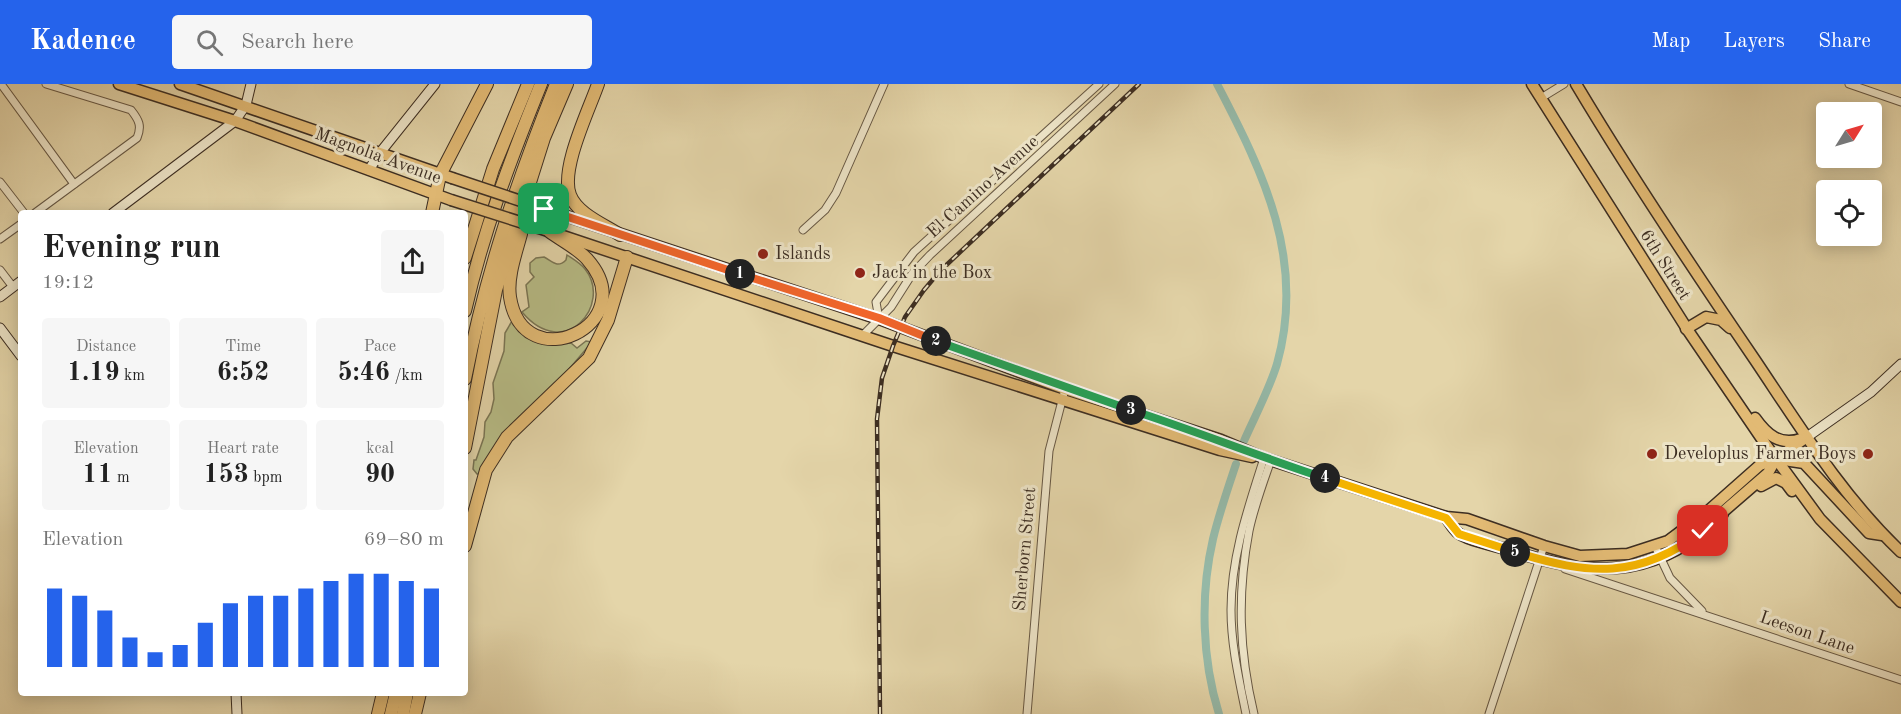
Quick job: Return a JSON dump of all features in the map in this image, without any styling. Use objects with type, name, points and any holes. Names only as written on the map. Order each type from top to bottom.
[{"type":"highway","points":[[433,210],[440,175],[487,84]]},
{"type":"highway","points":[[468,248],[493,169],[528,84]]},
{"type":"highway","points":[[468,299],[485,234],[516,144],[541,84]]},
{"type":"highway","points":[[468,364],[483,293],[497,244],[525,162],[556,84]]},
{"type":"highway","points":[[468,433],[496,290],[537,162],[567,84]]},
{"type":"highway","points":[[598,84],[571,160],[567,180],[570,196],[585,213],[620,235]]},
{"type":"highway","points":[[537,162],[536,180],[512,271],[510,297],[524,327],[536,336],[553,340],[569,338],[584,330],[597,315],[602,294],[598,275],[586,258],[544,230]]},
{"type":"highway","points":[[468,535],[486,470],[507,437],[589,358],[608,320],[627,257]]},
{"type":"highway","points":[[391,714],[395,696]]},
{"type":"highway","points":[[403,714],[406,696]]},
{"type":"highway","points":[[415,714],[419,696]]},
{"type":"main road","name":"Magnolia Avenue","points":[[119,84],[235,121],[451,200],[1063,400],[1221,445],[1446,518],[1467,519],[1580,556],[1628,554],[1668,541],[1696,521],[1760,465],[1776,459],[1807,437]]},
{"type":"main road","name":"Magnolia Avenue","points":[[180,84],[246,105],[440,175],[879,318],[1221,445]]},
{"type":"main road","points":[[117,210],[235,121],[246,105],[251,84]]},
{"type":"main road","points":[[369,170],[379,154],[435,84]]},
{"type":"main road","name":"6th Street","points":[[1532,84],[1686,329],[1776,459]]},
{"type":"main road","name":"6th Street","points":[[1575,84],[1681,253],[1807,437]]},
{"type":"main road","points":[[620,235],[627,257]]},
{"type":"main road","points":[[0,297],[18,283]]},
{"type":"main road","points":[[1686,329],[1706,317],[1721,320],[1735,331]]},
{"type":"main road","points":[[0,328],[18,352]]},
{"type":"main road","points":[[1711,367],[1733,386],[1761,427],[1775,439],[1790,442],[1807,437],[1871,392],[1901,364]]},
{"type":"main road","points":[[1807,437],[1839,484],[1883,535],[1901,552]]},
{"type":"main road","name":"Magnolia Avenue","points":[[1446,518],[1459,534],[1540,560],[1577,568],[1613,569],[1646,563],[1674,552],[1721,518],[1724,510],[1768,473],[1776,459]]},
{"type":"main road","points":[[1776,459],[1804,463],[1869,533],[1883,535]]},
{"type":"main road","points":[[1776,459],[1820,519]]},
{"type":"main road","points":[[1721,518],[1729,514],[1765,483],[1776,478],[1786,483],[1802,503],[1901,602]]},
{"type":"main road","points":[[236,696],[237,714]]},
{"type":"street","points":[[1,84],[74,184]]},
{"type":"street","points":[[39,210],[137,138],[140,121],[131,111],[46,84]]},
{"type":"street","points":[[803,230],[825,210],[836,193],[884,84]]},
{"type":"street","name":"El Camino Avenue","points":[[879,318],[876,302],[914,252],[1099,84]]},
{"type":"street","name":"El Camino Avenue","points":[[863,335],[891,308],[912,274],[930,255],[1115,84]]},
{"type":"street","points":[[1541,98],[1564,84]]},
{"type":"street","points":[[1849,84],[1901,102]]},
{"type":"street","points":[[0,182],[22,210]]},
{"type":"street","points":[[0,239],[18,226]]},
{"type":"street","points":[[0,270],[13,287]]},
{"type":"street","name":"Sherborn Street","points":[[1027,714],[1049,451],[1065,388]]},
{"type":"street","points":[[1246,714],[1236,667],[1231,608],[1237,553],[1262,458]]},
{"type":"street","points":[[1254,714],[1241,645],[1241,598],[1262,458]]},
{"type":"street","points":[[1489,714],[1544,546]]},
{"type":"street","name":"Leeson Lane","points":[[1655,546],[1679,590],[1704,613]]},
{"type":"street","name":"Leeson Lane","points":[[1540,560],[1901,680]]},
{"type":"green space","points":[[567,255],[585,269],[592,283],[593,298],[589,311],[580,323],[568,330],[554,332],[538,326],[522,312],[529,307],[526,285],[534,277],[530,272],[530,263],[536,258],[544,257],[560,264],[566,260]]},
{"type":"green space","points":[[512,321],[525,332],[546,342],[571,343],[577,348],[586,341],[592,342],[480,474],[477,474],[473,469],[474,460],[476,460],[484,437],[485,422],[491,412],[494,399],[493,383],[504,351],[505,333]]},
{"type":"waterway","points":[[1217,84],[1250,151],[1276,219],[1283,253],[1286,289],[1285,326],[1277,364],[1244,441]]},
{"type":"waterway","points":[[1219,714],[1206,650],[1206,582],[1213,539],[1236,464]]},
{"type":"railway","points":[[880,714],[877,419],[882,378],[893,346],[905,317],[940,271],[1139,84]]},
{"type":"place","name":"Islands","points":[[763,254]]},
{"type":"place","name":"Jack in the Box","points":[[860,273]]},
{"type":"place","name":"Developlus","points":[[1652,454]]},
{"type":"place","name":"Farmer Boys","points":[[1868,454]]},
{"type":"route","points":[[544,209],[879,318],[1065,388],[1221,440],[1264,458],[1446,518],[1459,534],[1540,560],[1577,568],[1631,567],[1674,552],[1703,531]]}]
